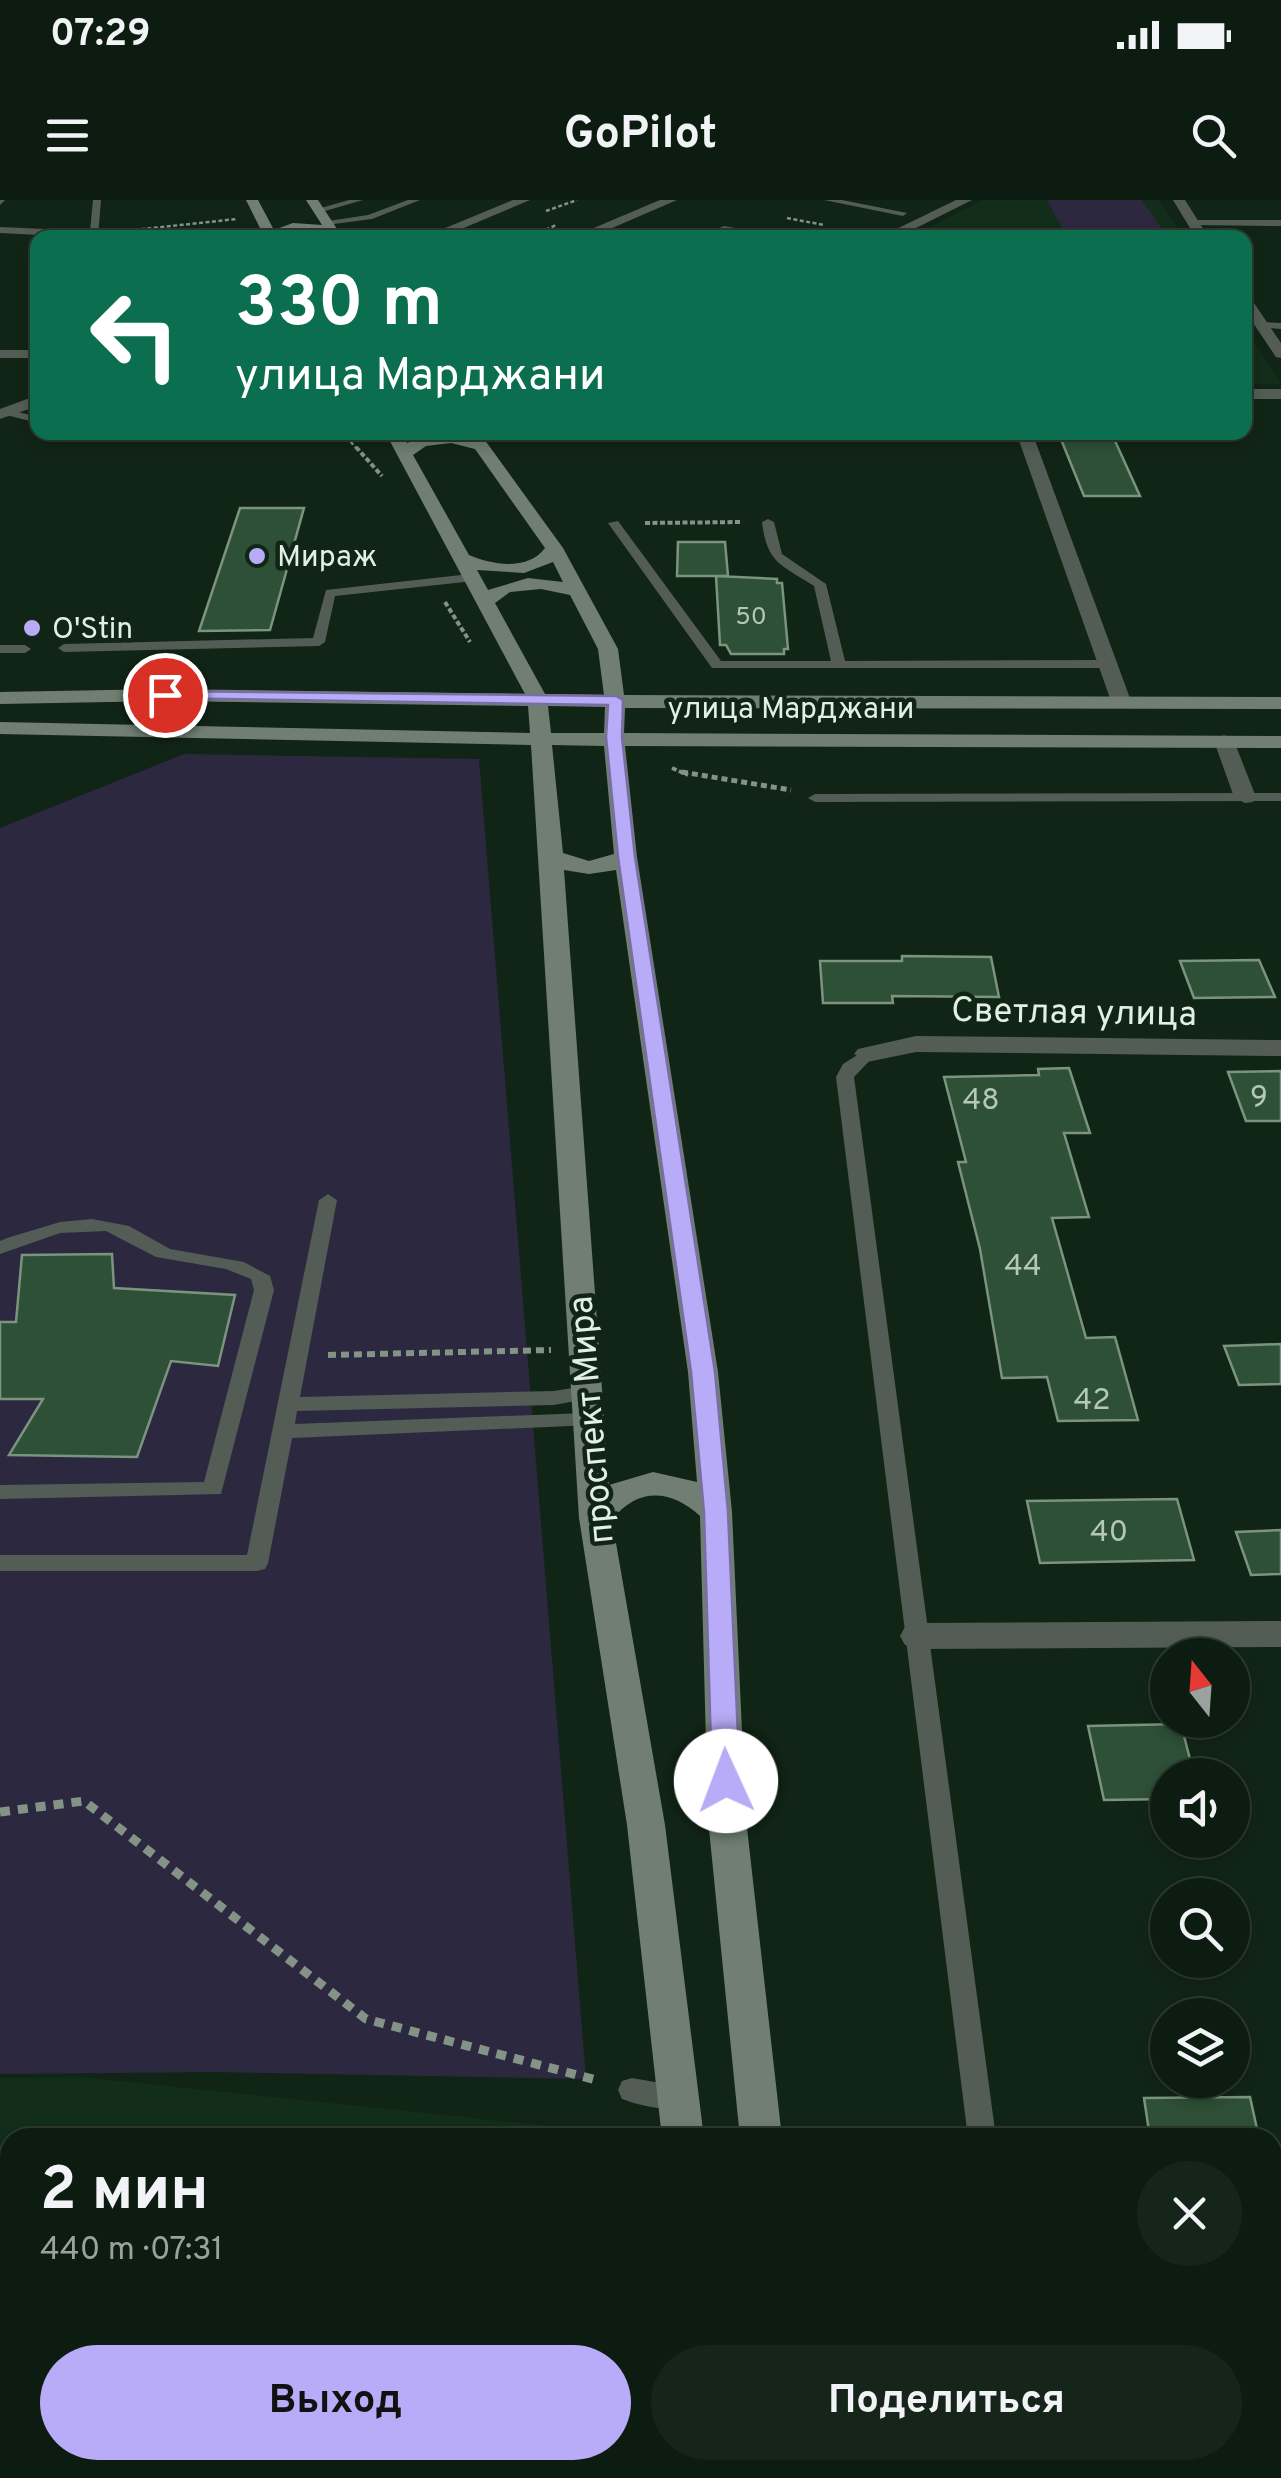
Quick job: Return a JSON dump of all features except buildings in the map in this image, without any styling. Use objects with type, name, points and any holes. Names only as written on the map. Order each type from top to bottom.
[{"type":"main road","points":[[252,200],[268,230]]},
{"type":"main road","points":[[279,230],[325,220]]},
{"type":"main road","points":[[397,440],[537,698]]},
{"type":"main road","points":[[405,454],[418,443],[434,440]]},
{"type":"main road","points":[[477,440],[554,548],[608,649],[616,700],[614,737],[626,857],[703,1372],[716,1512],[727,1819],[761,2128]]},
{"type":"main road","points":[[458,558],[486,568],[524,566],[541,562],[554,548]]},
{"type":"main road","points":[[484,602],[497,591],[523,585],[552,585],[576,592]]},
{"type":"main road","name":"улица Марджани","points":[[0,698],[165,695],[800,704],[1281,703]]},
{"type":"main road","name":"проспект Мира","points":[[537,698],[552,856],[595,1518],[646,1825],[681,2128]]},
{"type":"main road","name":"улица Марджани","points":[[0,728],[543,737],[1281,742]]},
{"type":"main road","points":[[552,856],[588,868],[610,865],[626,857]]},
{"type":"main road","points":[[595,1518],[606,1500],[652,1482],[678,1485],[701,1495],[716,1512]]},
{"type":"street","points":[[447,230],[524,200]]},
{"type":"street","points":[[596,230],[671,200]]},
{"type":"street","points":[[901,230],[966,200]]},
{"type":"street","points":[[1178,200],[1199,230]]},
{"type":"street","points":[[1252,311],[1281,354]]},
{"type":"street","points":[[0,354],[30,354]]},
{"type":"street","points":[[1252,394],[1281,394]]},
{"type":"street","points":[[3,413],[30,403]]},
{"type":"street","points":[[1027,440],[1121,701]]},
{"type":"street","points":[[1224,741],[1246,797]]},
{"type":"street","name":"Светлая улица","points":[[867,1054],[916,1044],[1281,1048]]},
{"type":"street","points":[[917,1636],[1281,1634]]},
{"type":"lane","points":[[94,230],[96,200]]},
{"type":"lane","points":[[325,220],[369,217],[416,200]]},
{"type":"lane","points":[[828,200],[903,213]]},
{"type":"lane","points":[[325,220],[356,201]]},
{"type":"lane","points":[[1194,223],[1281,223]]},
{"type":"lane","points":[[0,230],[30,232]]},
{"type":"lane","points":[[1262,326],[1281,326]]},
{"type":"lane","points":[[3,413],[30,418]]},
{"type":"lane","points":[[768,522],[770,548],[776,559],[820,584],[839,665]]},
{"type":"lane","points":[[614,524],[718,666],[1108,664]]},
{"type":"lane","points":[[64,648],[319,642],[330,594],[470,578]]},
{"type":"lane","points":[[0,648],[25,649]]},
{"type":"lane","points":[[815,798],[1281,797]]},
{"type":"lane","points":[[867,1054],[849,1068],[845,1077],[981,2128]]},
{"type":"lane","points":[[0,1563],[257,1563],[328,1200]]},
{"type":"lane","points":[[0,1248],[66,1227],[119,1228],[150,1249],[239,1264],[260,1276],[264,1290],[213,1488],[0,1492]]},
{"type":"lane","points":[[290,1404],[554,1398],[585,1406]]},
{"type":"lane","points":[[285,1431],[585,1406]]},
{"type":"lane","points":[[632,2090],[679,2096]]},
{"type":"path","points":[[566,200],[585,207]]},
{"type":"path","points":[[144,230],[261,216]]},
{"type":"path","points":[[614,524],[768,522]]},
{"type":"path","points":[[664,764],[692,779],[763,784],[815,798]]},
{"type":"path","points":[[299,1356],[551,1350]]},
{"type":"path","points":[[0,1812],[84,1801],[366,2019],[632,2090]]},
{"type":"shaded area","points":[[982,200],[1159,200],[1180,230],[925,230]]},
{"type":"shaded area","points":[[1047,200],[1142,200],[1162,229],[1063,230]]},
{"type":"shaded area","points":[[1252,338],[1281,383],[1252,384]]},
{"type":"shaded area","points":[[184,754],[479,759],[586,2079],[213,2072],[0,2074],[0,828]]},
{"type":"shaded area","points":[[81,2077],[559,2128],[0,2128],[0,2078]]},
{"type":"place","name":"Мираж","points":[[257,556]]},
{"type":"place","name":"O'Stin","points":[[32,628]]},
{"type":"route","points":[[165,695],[616,700],[614,737],[626,857],[703,1372],[716,1512],[726,1781]]}]
